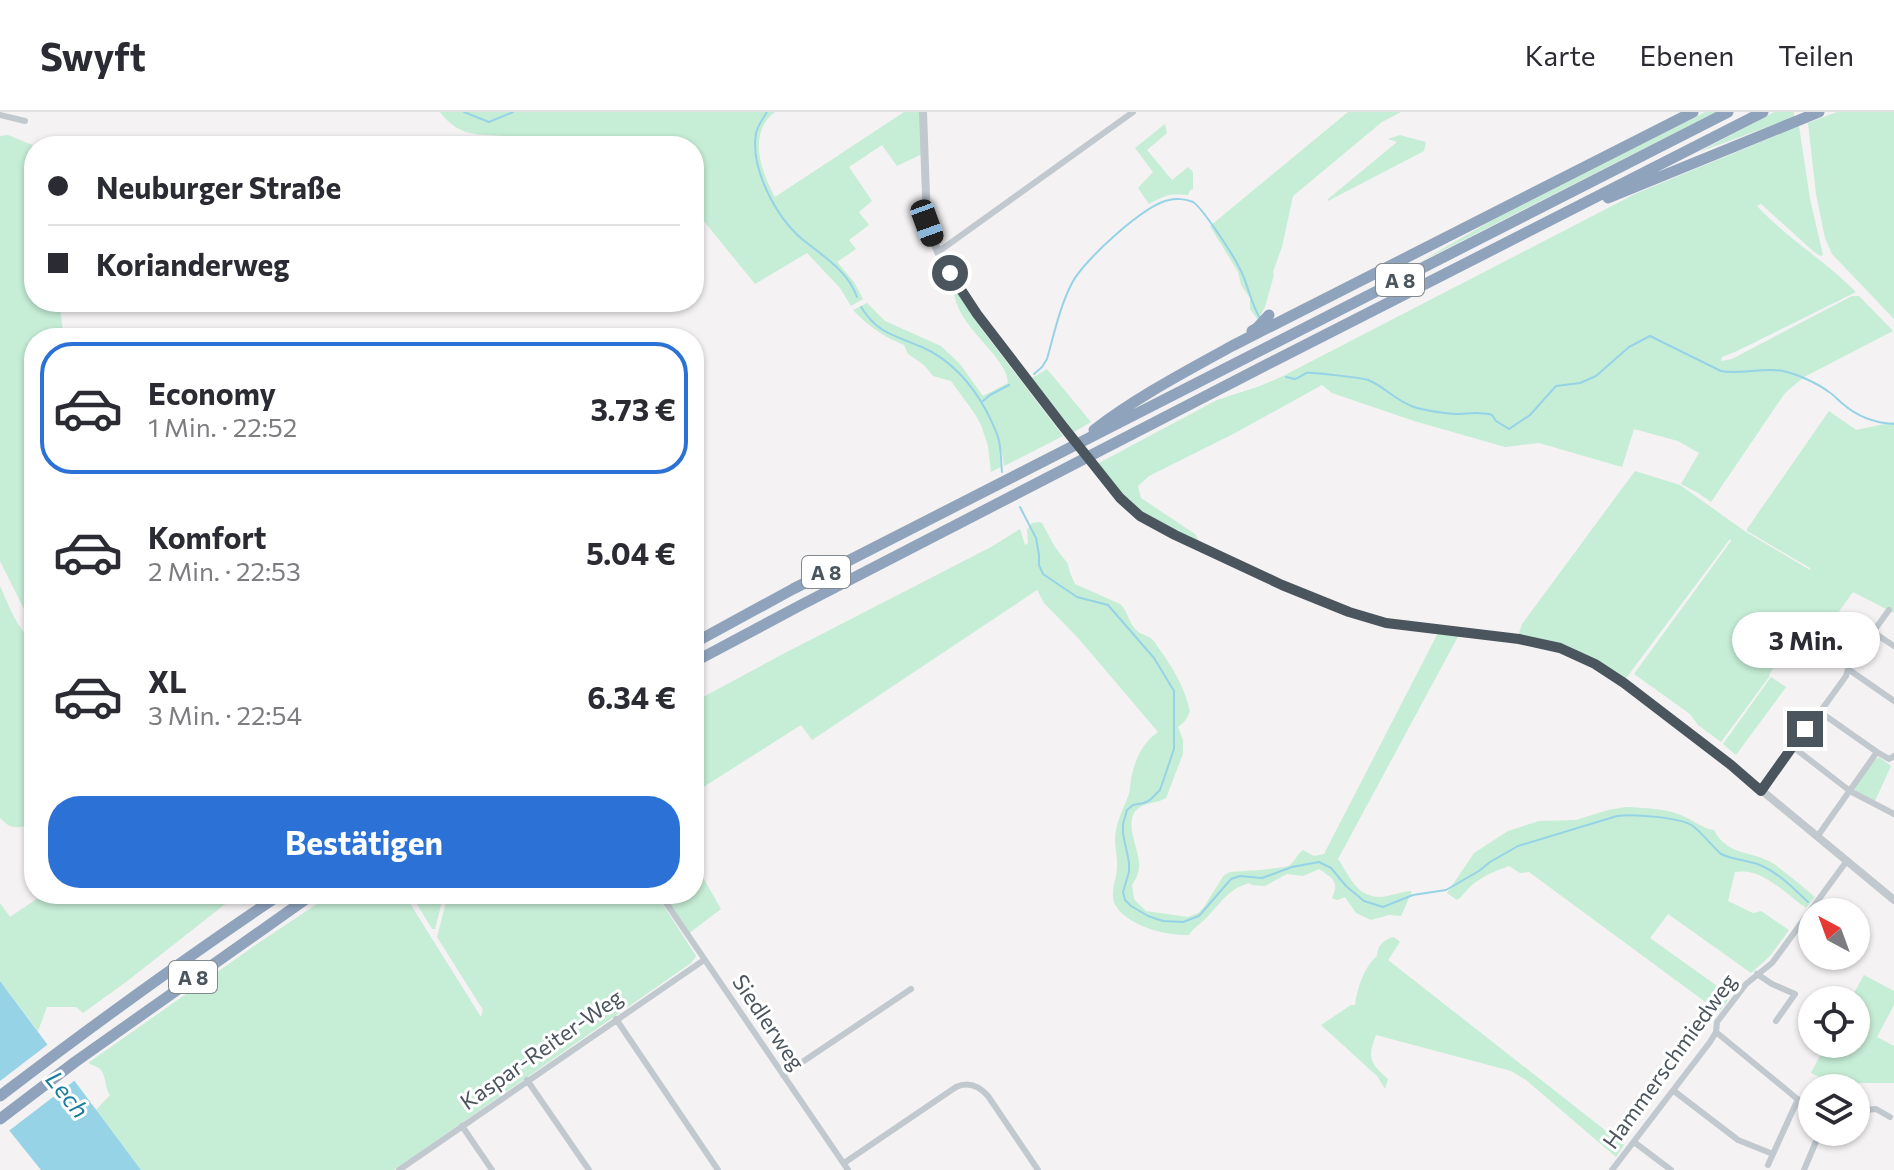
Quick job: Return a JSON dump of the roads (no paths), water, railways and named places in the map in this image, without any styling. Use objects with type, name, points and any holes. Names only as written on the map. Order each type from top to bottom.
[{"type":"highway","points":[[1072,447],[1111,417],[1232,346],[1693,112]]},
{"type":"highway","name":"A 8","points":[[704,638],[793,589],[1728,112]]},
{"type":"highway","name":"A 8","points":[[704,657],[1763,112]]},
{"type":"highway","points":[[1552,220],[1819,112]]},
{"type":"highway","points":[[1232,346],[1269,315]]},
{"type":"highway","name":"A 8","points":[[0,1096],[266,904]]},
{"type":"highway","name":"A 8","points":[[0,1119],[75,1062],[299,904]]},
{"type":"street","points":[[923,112],[927,223],[938,252],[963,295],[1101,475],[1130,508],[1150,522],[1338,608],[1386,623],[1519,639],[1560,648],[1595,664],[1731,765],[1894,900]]},
{"type":"street","points":[[938,252],[1133,112]]},
{"type":"street","points":[[0,115],[25,121]]},
{"type":"street","points":[[1761,791],[1846,676],[1889,610]]},
{"type":"street","points":[[1873,632],[1894,646]]},
{"type":"street","points":[[1848,669],[1894,701]]},
{"type":"street","points":[[1820,712],[1886,759],[1894,756]]},
{"type":"street","points":[[1793,747],[1850,791],[1894,814]]},
{"type":"street","points":[[1817,837],[1877,752]]},
{"type":"street","name":"Hammerschmiedweg","points":[[1612,1170],[1716,1032],[1717,1022],[1746,984],[1772,963],[1846,862]]},
{"type":"street","name":"Siedlerweg","points":[[667,904],[848,1170]]},
{"type":"street","name":"Kaspar-Reiter-Weg","points":[[399,1170],[704,960]]},
{"type":"street","points":[[1757,974],[1795,994],[1776,1021]]},
{"type":"street","points":[[783,1075],[911,989]]},
{"type":"street","points":[[616,1019],[718,1170]]},
{"type":"street","points":[[1716,1032],[1798,1099],[1768,1165]]},
{"type":"street","points":[[527,1080],[589,1170]]},
{"type":"street","points":[[844,1163],[956,1087],[971,1084],[988,1096],[1038,1170]]},
{"type":"street","points":[[1674,1091],[1738,1140],[1773,1154]]},
{"type":"street","points":[[1870,1110],[1876,1109],[1890,1117]]},
{"type":"street","points":[[462,1126],[492,1170]]},
{"type":"street","points":[[1634,1142],[1671,1170]]},
{"type":"street","points":[[1804,1170],[1814,1146]]},
{"type":"water","name":"Lech","points":[[0,981],[141,1170],[41,1170],[0,1119]]},
{"type":"waterway","points":[[464,112],[489,122],[513,112]]},
{"type":"waterway","points":[[767,112],[759,125],[755,147],[767,191],[792,230],[848,279],[857,297]]},
{"type":"waterway","points":[[1034,374],[1047,359],[1064,301],[1079,273],[1130,222],[1169,200],[1193,202],[1203,213],[1239,267],[1260,318]]},
{"type":"waterway","points":[[861,307],[880,328],[933,352],[967,383],[987,412],[997,434],[1002,472]]},
{"type":"waterway","points":[[1286,377],[1295,379],[1310,373],[1364,379],[1417,408],[1455,414],[1492,415],[1509,429],[1530,415],[1556,386],[1580,383],[1596,376],[1629,347],[1650,336],[1721,371],[1775,370],[1794,374],[1813,382],[1861,416],[1894,424]]},
{"type":"waterway","points":[[983,401],[1009,385]]},
{"type":"waterway","points":[[1020,507],[1036,538],[1043,574],[1077,597],[1108,605],[1154,658],[1174,691],[1174,749],[1160,790],[1150,800],[1127,810],[1123,824],[1129,862],[1123,892],[1125,900],[1148,916],[1183,922],[1199,916],[1231,879],[1240,876],[1262,878],[1292,867],[1319,862],[1331,868],[1364,901],[1383,907],[1413,895],[1446,890],[1518,846],[1624,815],[1687,823],[1721,854],[1767,868],[1804,898]]}]
